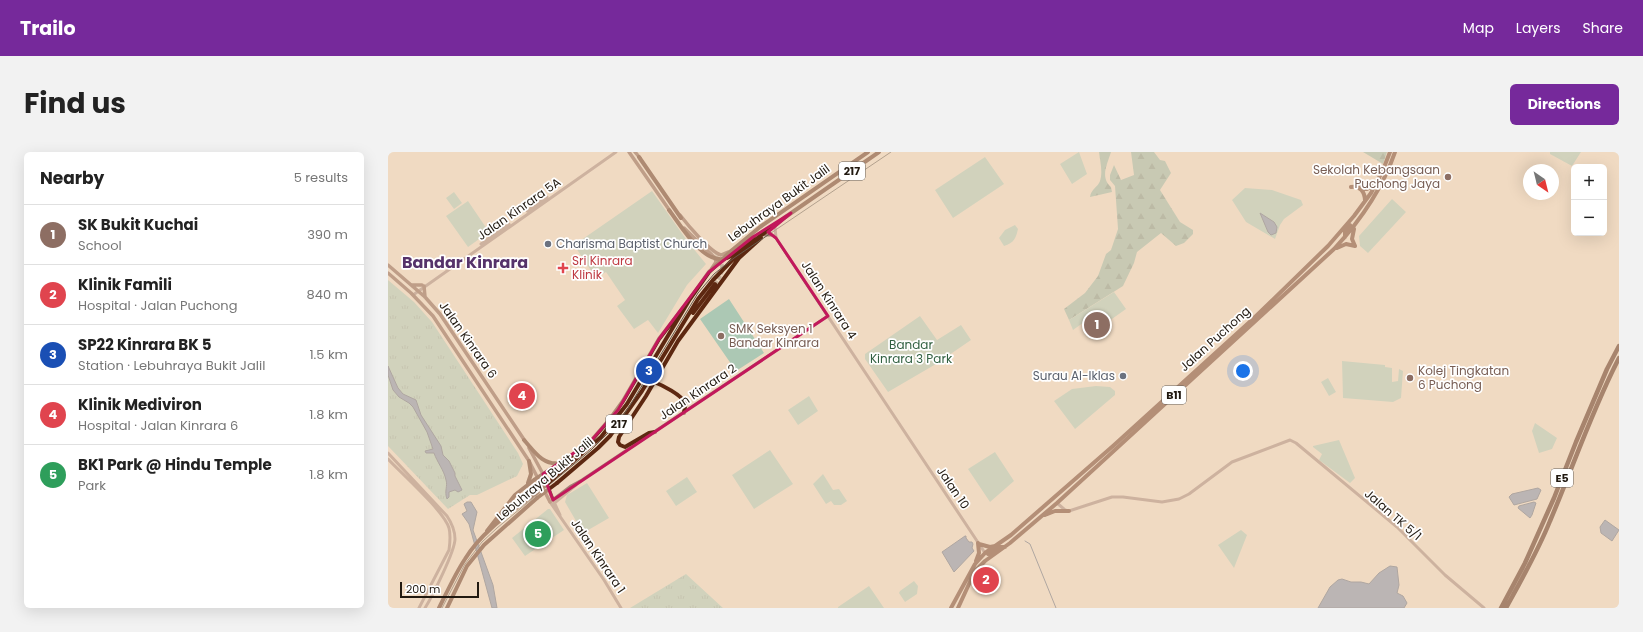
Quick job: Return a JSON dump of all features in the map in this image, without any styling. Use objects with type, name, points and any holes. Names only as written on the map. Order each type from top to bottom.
[{"type":"highway","name":"Lebuhraya Bukit Jalil","points":[[439,608],[470,551],[480,539],[593,445],[605,432],[627,404],[690,299],[709,272],[760,227],[868,152]]},
{"type":"highway","name":"Lebuhraya Bukit Jalil","points":[[446,608],[467,566],[484,545],[537,498],[598,448],[610,436],[642,391],[698,300],[718,275],[751,242],[879,152]]},
{"type":"highway","points":[[638,157],[680,218]]},
{"type":"highway","points":[[669,210],[705,254],[721,259],[728,258],[753,237],[775,222],[784,218]]},
{"type":"highway","points":[[655,432],[648,433],[624,447],[618,442],[619,437],[678,341],[730,270],[750,247],[791,213]]},
{"type":"highway","points":[[676,336],[714,284]]},
{"type":"highway","points":[[605,432],[659,339],[690,299]]},
{"type":"highway","name":"E5","points":[[1501,608],[1525,563],[1551,505],[1607,369],[1619,346]]},
{"type":"highway","name":"E5","points":[[1506,608],[1532,560],[1550,522],[1598,404],[1619,358]]},
{"type":"highway","points":[[654,382],[661,384],[681,398],[685,403],[684,413]]},
{"type":"highway","points":[[487,532],[511,500],[526,485],[563,462],[590,442],[618,410]]},
{"type":"highway","points":[[610,436],[633,416]]},
{"type":"highway","points":[[524,440],[545,462],[553,464],[563,462]]},
{"type":"highway","points":[[526,485],[531,474],[529,461]]},
{"type":"main road","points":[[629,152],[669,210],[687,232],[715,258],[716,262],[709,272]]},
{"type":"main road","points":[[635,152],[685,221],[714,252],[724,255],[736,247]]},
{"type":"main road","name":"Jalan Puchong","points":[[952,608],[974,564],[985,553],[1000,544],[1062,491],[1254,318],[1328,246],[1365,202],[1376,184],[1390,152]]},
{"type":"main road","name":"Jalan Puchong","points":[[958,608],[975,571],[985,561],[1005,547],[1057,503],[1346,237],[1360,220],[1378,193],[1395,152]]},
{"type":"main road","points":[[1361,181],[1360,185],[1363,189],[1376,184]]},
{"type":"main road","points":[[1351,187],[1357,187],[1363,191],[1365,202]]},
{"type":"main road","points":[[1328,246],[1339,238],[1346,237],[1345,231],[1354,216]]},
{"type":"main road","points":[[1334,249],[1346,244],[1355,246],[1352,235],[1360,220]]},
{"type":"main road","name":"Jalan Kinrara 6","points":[[388,265],[426,298],[450,329],[524,440],[543,474],[552,502]]},
{"type":"main road","name":"Jalan Kinrara 6","points":[[388,273],[412,294],[433,316],[529,461],[552,502]]},
{"type":"main road","points":[[411,284],[423,286],[426,298]]},
{"type":"main road","points":[[1043,507],[1051,503],[1057,503],[1058,496],[1062,491]]},
{"type":"main road","points":[[1038,519],[1055,511],[1069,511]]},
{"type":"main road","points":[[974,564],[979,553],[979,543],[990,547],[1000,544]]},
{"type":"main road","points":[[975,571],[985,553],[991,553],[1000,547],[1005,547]]},
{"type":"street","name":"Jalan Kinrara 5A","points":[[412,294],[614,152]]},
{"type":"street","name":"Jalan Kinrara 4","points":[[775,227],[776,238],[905,433]]},
{"type":"street","points":[[765,235],[776,238]]},
{"type":"street","name":"Jalan Kinrara 2","points":[[552,502],[828,316]]},
{"type":"street","name":"Jalan 10","points":[[905,433],[985,553]]},
{"type":"street","name":"Jalan TK 5/1","points":[[1069,511],[1112,497],[1162,502],[1179,499],[1189,494],[1232,462],[1272,448],[1287,440],[1296,443],[1397,527],[1445,575],[1484,608]]},
{"type":"street","points":[[388,453],[447,516],[451,521],[455,535],[454,548],[425,608]]},
{"type":"street","points":[[388,459],[443,516],[449,528],[451,541],[449,550],[419,608]]},
{"type":"street","name":"Jalan Kinrara 1","points":[[552,502],[621,608]]},
{"type":"street","points":[[1057,503],[1065,510],[1069,511]]},
{"type":"highlighted area","points":[[791,213],[768,232],[776,238],[828,316],[553,500],[543,474],[590,442],[618,410],[659,339],[709,272],[753,237]]},
{"type":"green space","points":[[1079,152],[1087,174],[1072,184],[1060,164]]},
{"type":"green space","points":[[1099,152],[1111,152],[1106,166],[1105,175],[1112,192],[1090,197],[1101,178]]},
{"type":"green space","points":[[1131,152],[1154,152],[1160,160],[1165,161],[1171,173],[1160,190],[1180,222],[1193,230],[1193,234],[1184,243],[1176,246],[1161,233],[1137,252],[1134,263],[1123,286],[1069,320],[1064,309],[1085,293],[1098,276],[1106,254],[1111,250],[1118,229],[1115,186],[1110,180],[1110,175],[1114,165],[1121,180],[1134,175]]},
{"type":"green space","points":[[1363,152],[1387,152],[1383,164]]},
{"type":"green space","points":[[1550,152],[1581,152],[1571,165],[1550,154]]},
{"type":"green space","points":[[985,157],[1004,184],[953,218],[935,190]]},
{"type":"green space","points":[[1245,188],[1272,190],[1301,200],[1303,205],[1284,219],[1275,239],[1246,222],[1232,200]]},
{"type":"green space","points":[[652,191],[688,242],[706,264],[687,285],[658,333],[648,320],[634,329],[617,306],[625,300],[606,272],[596,278],[574,245]]},
{"type":"green space","points":[[454,192],[462,203],[454,209],[446,198]]},
{"type":"green space","points":[[1392,199],[1406,212],[1368,253],[1360,246],[1359,236]]},
{"type":"green space","points":[[468,201],[489,232],[468,247],[446,216]]},
{"type":"green space","points":[[1015,225],[1018,229],[1015,238],[1012,242],[1004,246],[999,238],[1005,230]]},
{"type":"green space","points":[[388,280],[414,302],[432,322],[518,453],[523,464],[517,476],[477,495],[470,495],[448,509],[388,446]]},
{"type":"green space","points":[[1114,292],[1126,309],[1102,326],[1094,315],[1073,330],[1069,320]]},
{"type":"green space","points":[[729,299],[764,353],[736,371],[700,319]]},
{"type":"green space","name":"Bandar Kinrara 3 Park","points":[[920,316],[937,340],[961,325],[971,340],[936,364],[888,392],[865,359],[865,354]]},
{"type":"green space","points":[[1342,361],[1385,365],[1385,367],[1392,368],[1392,382],[1398,381],[1399,369],[1403,371],[1401,398],[1393,402],[1343,398]]},
{"type":"green space","points":[[1328,378],[1336,392],[1329,396],[1321,382]]},
{"type":"green space","points":[[1096,386],[1110,387],[1115,391],[1115,395],[1075,429],[1054,401],[1072,389]]},
{"type":"green space","points":[[809,396],[818,411],[798,425],[788,410]]},
{"type":"green space","points":[[1535,423],[1557,438],[1552,449],[1539,453],[1532,431]]},
{"type":"green space","points":[[1339,440],[1355,478],[1350,483],[1319,460],[1322,454],[1313,447]]},
{"type":"green space","points":[[770,450],[793,484],[754,509],[732,475]]},
{"type":"green space","points":[[995,452],[1014,481],[990,502],[968,469]]},
{"type":"green space","points":[[823,474],[833,490],[839,489],[847,501],[841,505],[834,505],[831,501],[826,504],[813,484]]},
{"type":"green space","points":[[687,477],[697,492],[676,506],[666,491]]},
{"type":"green space","points":[[587,483],[609,518],[583,533],[565,502],[567,495]]},
{"type":"green space","points":[[548,509],[550,509],[564,530],[525,556],[512,538]]},
{"type":"green space","points":[[1241,530],[1247,535],[1234,568],[1218,545]]},
{"type":"green space","points":[[686,574],[723,608],[630,608]]},
{"type":"green space","points":[[914,581],[918,586],[917,594],[905,602],[899,593]]},
{"type":"green space","points":[[869,586],[884,608],[838,608],[838,607]]},
{"type":"water","points":[[1260,213],[1274,222],[1277,227],[1276,233],[1271,235],[1268,232]]},
{"type":"water","points":[[388,366],[398,388],[403,394],[416,400],[421,415],[441,446],[443,455],[449,461],[455,473],[462,490],[458,492],[455,490],[449,492],[449,497],[447,499],[444,473],[434,453],[426,453],[425,451],[433,449],[427,432],[413,407],[399,397],[393,390],[388,375]]},
{"type":"water","points":[[1538,488],[1541,490],[1537,499],[1514,505],[1509,497],[1512,494]]},
{"type":"water","points":[[471,502],[477,512],[473,530],[493,585],[497,608],[492,608],[469,524],[462,514],[467,511],[464,504]]},
{"type":"water","points":[[1534,502],[1536,503],[1530,518],[1518,508],[1519,506]]},
{"type":"water","points":[[1605,520],[1619,530],[1612,541],[1601,533],[1600,527]]},
{"type":"water","points":[[965,536],[969,542],[972,542],[972,548],[974,551],[954,572],[942,552]]},
{"type":"water","points":[[1390,566],[1397,567],[1399,585],[1397,593],[1403,596],[1407,603],[1404,608],[1318,608],[1330,587],[1338,580],[1342,579],[1351,582],[1369,584],[1379,573]]},
{"type":"waterway","points":[[1025,541],[1030,544],[1056,608]]},
{"type":"tunnel","points":[[711,250],[719,258],[722,266],[721,274],[715,284]]},
{"type":"tram line","points":[[442,608],[465,564],[482,542],[591,450],[616,425],[629,407],[698,293],[714,274],[734,258],[891,152]]},
{"type":"place","name":"Sekolah Kebangsaan Puchong Jaya","points":[[1448,177]]},
{"type":"place","name":"Charisma Baptist Church","points":[[548,244]]},
{"type":"place","name":"Sri Kinrara Klinik","points":[[563,268]]},
{"type":"place","name":"SK Bukit Kuchai","points":[[1097,325]]},
{"type":"place","name":"SMK Seksyen 1 Bandar Kinrara","points":[[721,336]]},
{"type":"place","name":"SP22 Kinrara BK 5","points":[[649,371]]},
{"type":"place","name":"Surau Al-Iklas","points":[[1123,376]]},
{"type":"place","name":"Kolej Tingkatan 6 Puchong","points":[[1410,378]]},
{"type":"place","name":"Klinik Mediviron","points":[[522,396]]},
{"type":"place","name":"BK1 Park @ Hindu Temple","points":[[538,534]]},
{"type":"place","name":"Klinik Famili","points":[[986,580]]},
{"type":"district","name":"Bandar Kinrara","points":[[465,262]]}]
